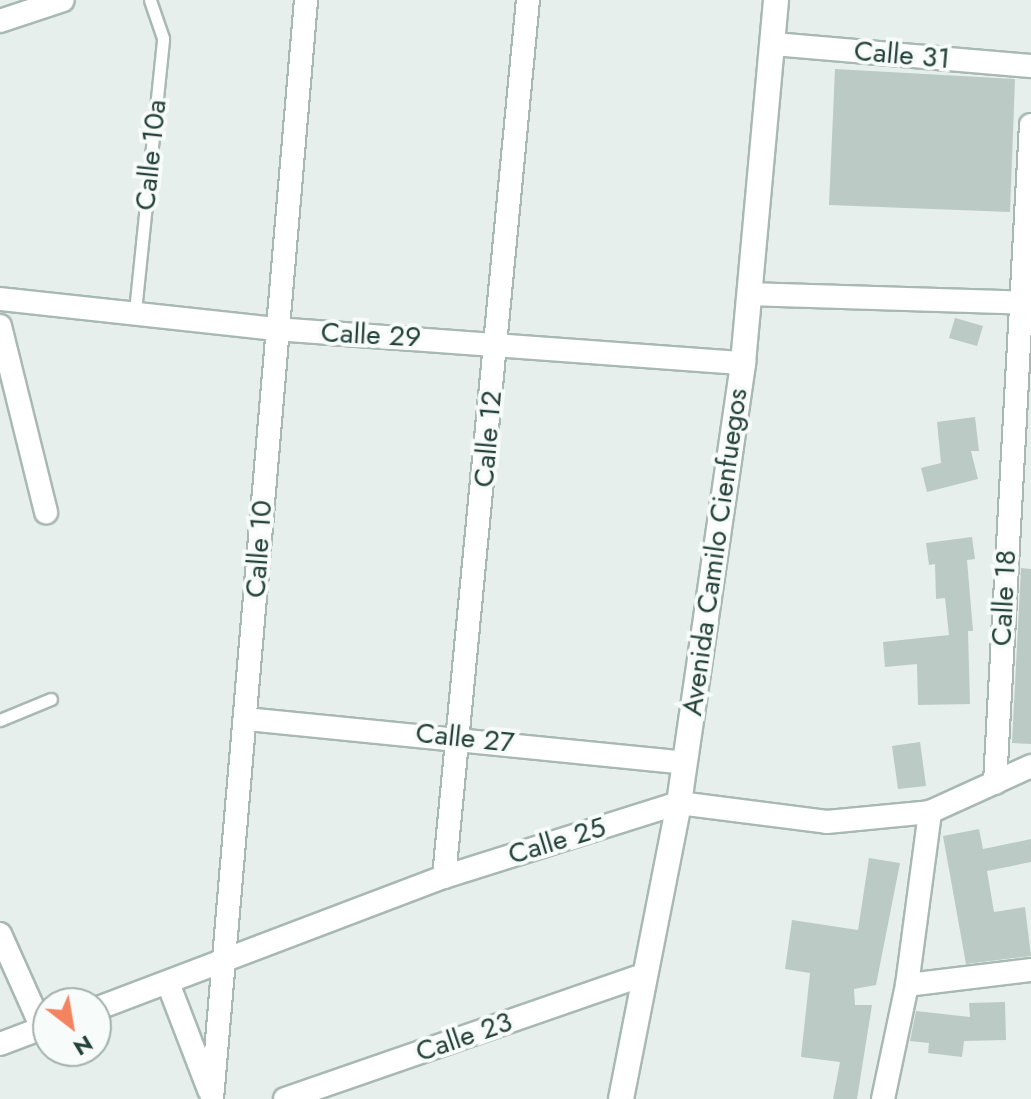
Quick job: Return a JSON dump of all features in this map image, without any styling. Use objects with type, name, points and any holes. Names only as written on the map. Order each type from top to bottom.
[{"type":"main road","name":"Avenida Camilo Cienfuegos","points":[[621,1099],[679,803],[743,363],[776,0]]},
{"type":"street","points":[[0,21],[63,0]]},
{"type":"street","name":"Calle 10","points":[[212,1099],[221,961],[246,719],[276,329],[306,0]]},
{"type":"street","name":"Calle 12","points":[[444,877],[498,342],[528,0]]},
{"type":"street","name":"Calle 31","points":[[773,44],[1031,66]]},
{"type":"street","name":"Calle 18","points":[[995,783],[1020,499],[1031,125]]},
{"type":"street","points":[[750,294],[1025,303]]},
{"type":"street","name":"Calle 29","points":[[0,299],[135,311],[276,329],[498,342],[743,363]]},
{"type":"street","points":[[0,326],[46,512]]},
{"type":"street","name":"Calle 27","points":[[246,719],[460,737],[684,763]]},
{"type":"street","name":"Calle 25","points":[[112,1003],[444,877],[679,803],[827,822],[930,812],[1031,766]]},
{"type":"street","points":[[883,1099],[907,985],[930,812]]},
{"type":"street","points":[[0,934],[32,1000]]},
{"type":"street","points":[[907,985],[1031,970]]},
{"type":"street","name":"Calle 23","points":[[285,1099],[643,975]]},
{"type":"street","points":[[168,983],[212,1099]]},
{"type":"street","points":[[0,1044],[32,1032]]},
{"type":"lane","name":"Calle 10a","points":[[135,311],[163,38],[150,0]]},
{"type":"lane","points":[[0,720],[51,699]]},
{"type":"building","points":[[835,69],[1015,79],[1010,212],[829,205]]},
{"type":"building","points":[[955,318],[983,326],[977,346],[949,338]]},
{"type":"building","points":[[975,417],[979,451],[971,451],[978,479],[927,492],[921,468],[941,463],[937,422]]},
{"type":"building","points":[[972,537],[975,559],[967,560],[973,631],[968,631],[970,704],[918,705],[917,664],[885,667],[883,642],[949,635],[945,598],[936,599],[935,564],[929,565],[926,543]]},
{"type":"building","points":[[1021,568],[1031,569],[1031,744],[1012,743]]},
{"type":"building","points":[[920,742],[926,786],[898,789],[892,746]]},
{"type":"building","points":[[979,829],[983,849],[1031,839],[1031,862],[987,871],[994,912],[1025,907],[1031,956],[966,964],[943,836]]},
{"type":"building","points":[[869,858],[900,863],[876,985],[854,989],[855,1005],[872,1005],[857,1099],[833,1099],[840,1062],[801,1057],[810,973],[785,969],[792,920],[858,930]]},
{"type":"building","points":[[1005,1002],[1006,1040],[964,1041],[962,1057],[928,1053],[929,1043],[910,1041],[916,1011],[970,1017],[969,1003]]}]
